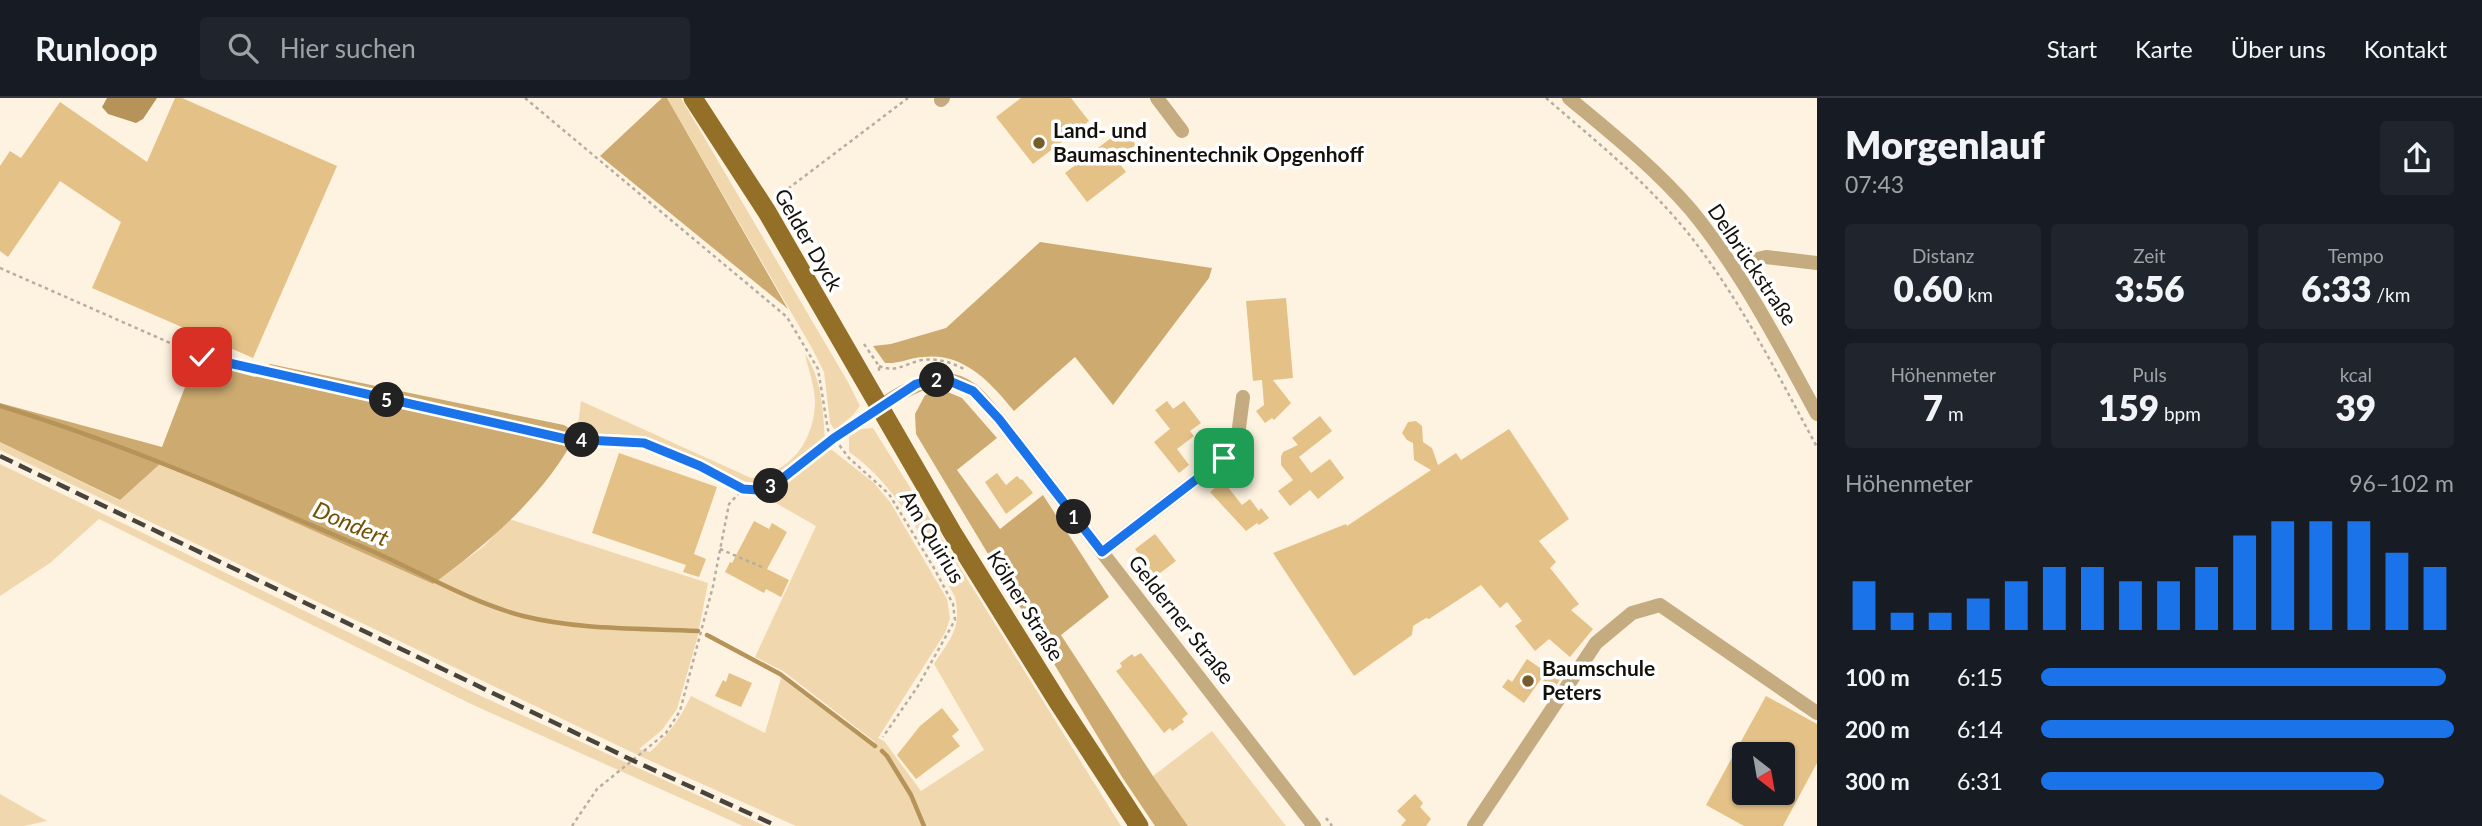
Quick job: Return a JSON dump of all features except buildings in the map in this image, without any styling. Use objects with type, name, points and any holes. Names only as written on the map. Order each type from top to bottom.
[{"type":"main road","name":"Gelder Dyck","points":[[693,98],[767,212],[879,407]]},
{"type":"main road","name":"Kölner Straße","points":[[879,407],[952,532],[1139,826]]},
{"type":"street","points":[[1157,98],[1182,131]]},
{"type":"street","name":"Delbrückstraße","points":[[1569,98],[1635,154],[1690,209],[1732,265],[1817,414]]},
{"type":"street","points":[[1732,265],[1766,257],[1817,263]]},
{"type":"street","name":"Gelderner Straße","points":[[879,407],[916,384],[931,380],[947,380],[973,391],[999,419],[1314,826]]},
{"type":"street","points":[[1102,552],[1224,458],[1237,443],[1244,397]]},
{"type":"street","points":[[1474,826],[1596,643],[1632,613],[1660,605],[1817,713]]},
{"type":"path","points":[[525,98],[787,317],[818,369],[828,430],[834,438]]},
{"type":"path","points":[[767,212],[775,198],[908,98]]},
{"type":"path","points":[[1546,98],[1635,175],[1694,240],[1754,331],[1817,447]]},
{"type":"path","points":[[0,268],[202,357],[566,439],[644,443],[700,466],[743,489],[758,490],[774,485],[879,407]]},
{"type":"path","name":"Am Quirius","points":[[834,438],[849,458],[889,494],[953,604],[955,620],[948,635],[883,737]]},
{"type":"path","points":[[572,826],[597,789],[666,733],[680,711],[699,643],[729,504],[743,489]]},
{"type":"path","points":[[720,549],[764,568]]},
{"type":"shaded area","points":[[107,98],[157,98],[143,119],[136,123],[108,114],[102,107]]},
{"type":"shaded area","points":[[662,98],[667,98],[788,309],[600,156]]},
{"type":"shaded area","points":[[667,98],[681,98],[848,382],[860,406],[835,430],[830,423],[824,372],[813,350]]},
{"type":"shaded area","points":[[1040,242],[1212,268],[1209,278],[1113,405],[1075,357],[1014,411],[986,380],[951,359],[918,358],[885,363],[873,346],[891,344],[946,328]]},
{"type":"shaded area","points":[[805,354],[818,384],[825,440],[773,481],[753,483],[739,480],[646,438],[621,434],[577,433],[581,401],[751,478],[765,475],[777,470],[797,453],[810,430],[815,396]]},
{"type":"shaded area","points":[[195,361],[255,377],[270,364],[564,425],[577,433],[549,477],[514,516],[495,535],[433,584],[161,463],[120,500],[0,442],[0,403],[162,447]]},
{"type":"shaded area","points":[[943,390],[962,398],[997,438],[957,470],[1000,529],[1043,495],[1109,597],[1061,635],[1188,826],[1155,826],[1122,777],[916,434],[915,414],[925,395]]},
{"type":"shaded area","points":[[873,428],[1121,826],[796,826],[644,758],[0,450],[0,442],[119,500],[161,463],[433,584],[484,546],[509,519],[708,583],[697,639],[677,709],[662,730],[639,749],[650,752],[673,726],[691,696],[765,733],[781,678],[873,747],[875,742],[783,671],[755,657],[816,526],[774,502],[770,493],[823,451],[832,450],[874,483],[890,502],[947,599],[950,618],[945,633],[878,738],[884,741],[921,791],[984,750],[934,664],[956,626],[955,597],[922,537],[897,500],[867,466],[849,452],[849,437],[861,429]]},
{"type":"shaded area","points":[[0,464],[483,697],[765,826],[743,826],[471,704],[99,519],[50,563],[0,596]]},
{"type":"shaded area","points":[[1212,731],[1286,826],[1188,826],[1153,776]]},
{"type":"shaded area","points":[[0,794],[47,821],[24,826],[0,826]]},
{"type":"waterway","name":"Dondert","points":[[0,406],[188,474],[372,551],[503,610],[566,624],[698,631]]},
{"type":"waterway","name":"Dondert","points":[[707,635],[780,674],[875,746]]},
{"type":"waterway","name":"Dondert","points":[[882,751],[911,795],[924,826]]},
{"type":"railway","points":[[0,456],[634,761],[777,826]]},
{"type":"place","name":"Land- und Baumaschinentechnik Opgenhoff","points":[[1039,143]]},
{"type":"place","name":"Baumschule Peters","points":[[1528,681]]},
{"type":"route","points":[[202,357],[566,439],[644,443],[700,466],[743,489],[758,490],[774,485],[834,438],[916,384],[947,380],[973,391],[999,419],[1102,552],[1224,458]]}]
